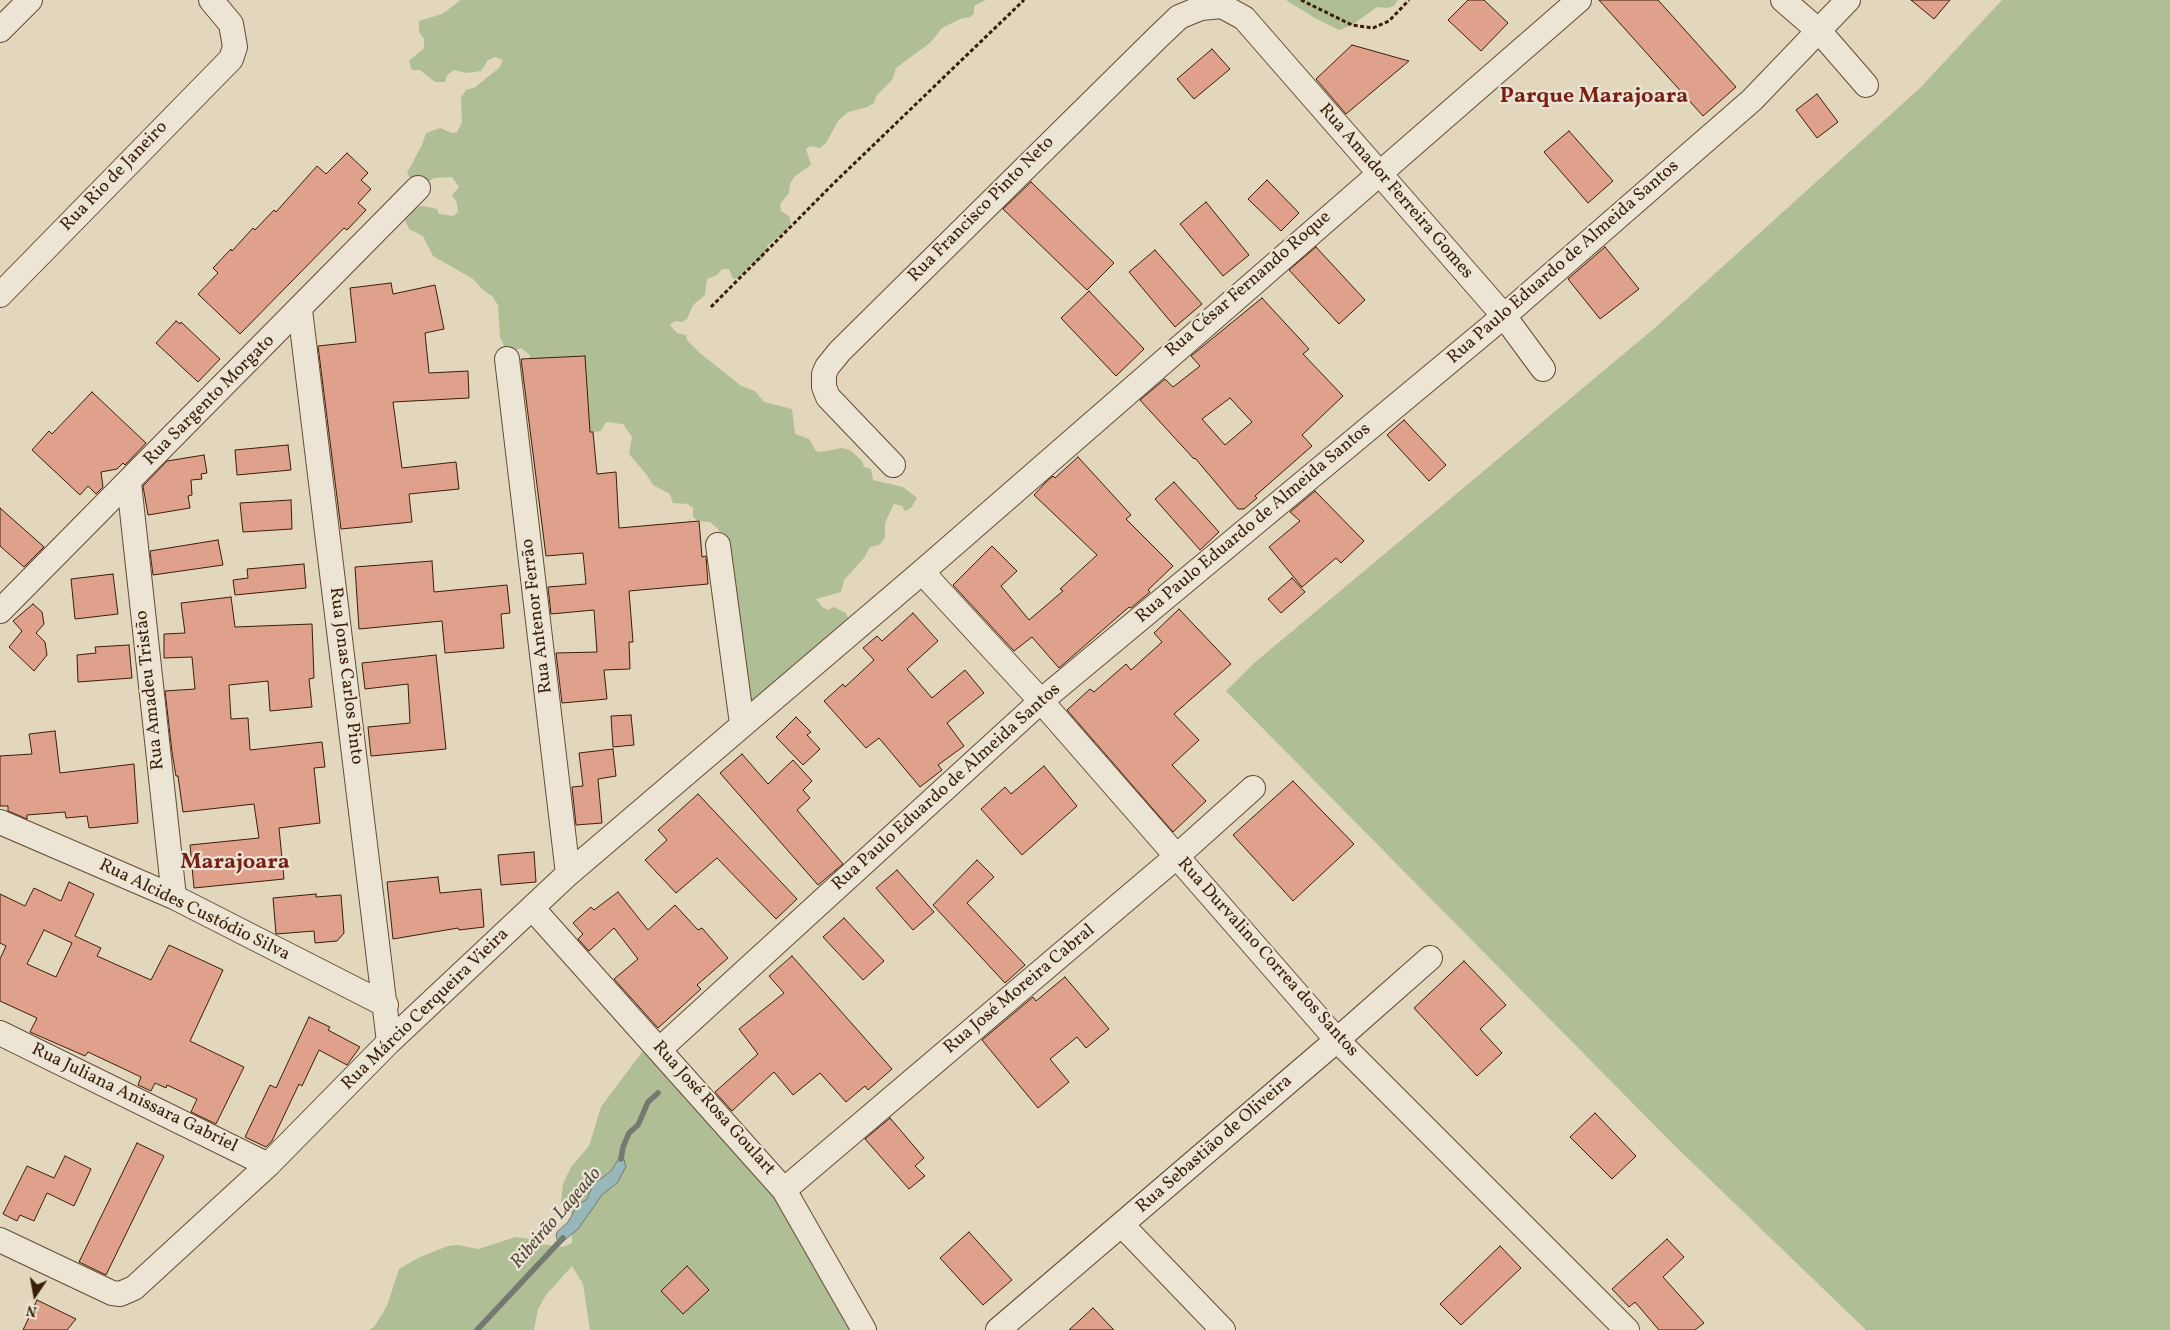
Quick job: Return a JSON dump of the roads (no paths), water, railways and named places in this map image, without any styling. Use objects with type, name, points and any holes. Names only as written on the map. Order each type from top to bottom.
[{"type":"street","points":[[0,30],[30,0]]},
{"type":"street","name":"Rua Rio de Janeiro","points":[[0,295],[231,59],[235,47],[231,24],[211,0]]},
{"type":"street","name":"Rua César Fernando Roque","points":[[922,572],[1378,173],[1579,0]]},
{"type":"street","points":[[1783,0],[1820,32],[1866,85]]},
{"type":"street","name":"Rua Paulo Eduardo de Almeida Santos","points":[[660,1049],[1041,701],[1504,316],[1752,100],[1820,32],[1848,0]]},
{"type":"street","name":"Rua Francisco Pinto Neto","points":[[893,465],[828,397],[824,387],[824,374],[832,360],[1179,17],[1201,8],[1222,6],[1244,18]]},
{"type":"street","name":"Rua Amador Ferreira Gomes","points":[[1244,18],[1504,316],[1543,369]]},
{"type":"street","name":"Rua Sargento Morgato","points":[[0,611],[300,310],[418,188]]},
{"type":"street","name":"Rua Jonas Carlos Pinto","points":[[300,310],[389,1042]]},
{"type":"street","name":"Rua Antenor Ferrão","points":[[508,358],[568,874]]},
{"type":"street","name":"Rua Amadeu Tristão","points":[[129,482],[174,897]]},
{"type":"street","points":[[718,545],[742,724]]},
{"type":"street","name":"Rua Durvalino Correa dos Santos","points":[[922,572],[1041,701],[1337,1040],[1627,1330]]},
{"type":"street","name":"Rua Márcio Cerqueira Vieira","points":[[0,1240],[112,1293],[120,1294],[134,1288],[268,1165],[389,1042],[533,909],[568,874],[922,572]]},
{"type":"street","name":"Rua José Moreira Cabral","points":[[784,1190],[1176,857],[1253,788]]},
{"type":"street","name":"Rua Alcides Custódio Silva","points":[[0,822],[174,897],[386,1005]]},
{"type":"street","name":"Rua José Rosa Goulart","points":[[533,909],[784,1190],[864,1330]]},
{"type":"street","name":"Rua Sebastião de Oliveira","points":[[998,1330],[1430,958]]},
{"type":"street","name":"Rua Juliana Anissara Gabriel","points":[[0,1033],[268,1165]]},
{"type":"street","points":[[1122,1225],[1223,1330]]},
{"type":"water","points":[[622,1154],[626,1166],[618,1182],[602,1195],[578,1229],[559,1245],[556,1236],[557,1232],[568,1222],[577,1206],[587,1199],[593,1184],[610,1172]]},
{"type":"waterway","name":"Ribeirão Lageado","points":[[621,1159],[623,1147],[629,1133],[638,1125],[648,1102],[658,1093]]},
{"type":"waterway","name":"Ribeirão Lageado","points":[[477,1330],[563,1238]]},
{"type":"district","name":"Parque Marajoara","points":[[1594,98]]},
{"type":"district","name":"Marajoara","points":[[235,864]]}]
